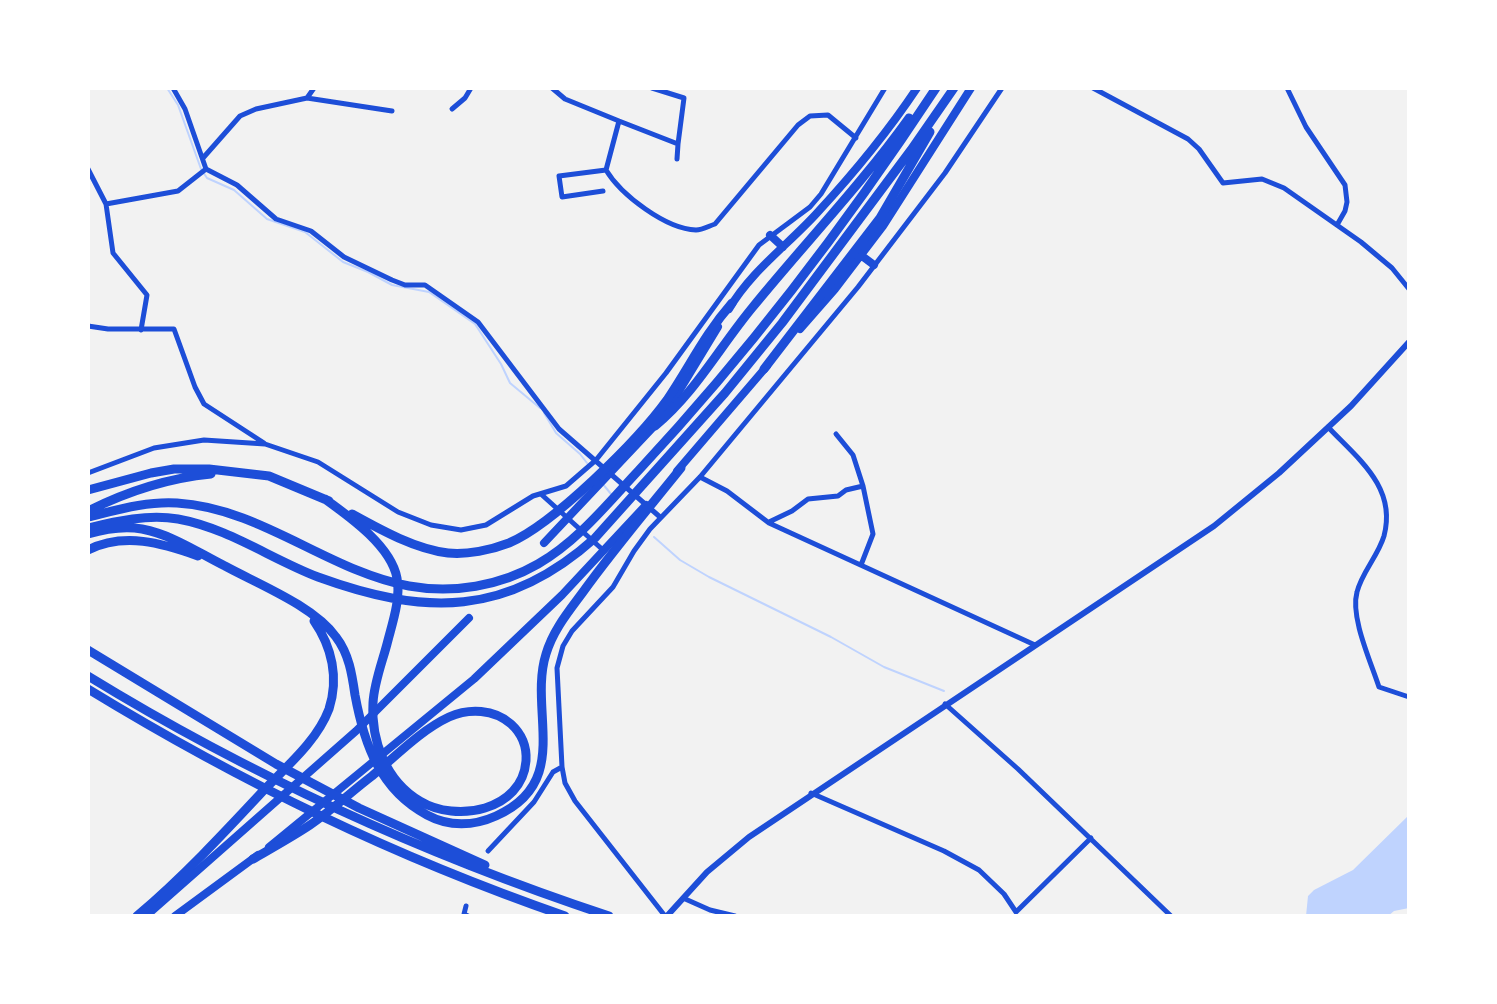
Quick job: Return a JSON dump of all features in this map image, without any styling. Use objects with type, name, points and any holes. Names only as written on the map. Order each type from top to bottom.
[{"type":"highway","points":[[547,540],[643,435],[710,328],[753,277],[816,215],[867,156],[917,88]]},
{"type":"highway","points":[[88,490],[174,469],[209,469],[269,476],[429,549],[450,553],[481,551],[508,543],[540,525],[679,407],[736,328],[853,193],[936,88]]},
{"type":"highway","points":[[88,517],[143,504],[177,503],[211,508],[253,522],[365,575],[410,586],[442,589],[479,586],[505,580],[537,565],[584,528],[659,449],[827,243],[936,88]]},
{"type":"highway","points":[[184,916],[474,679],[591,572],[862,256],[927,161],[971,88]]},
{"type":"highway","points":[[764,369],[880,218],[952,91]]},
{"type":"highway","points":[[88,528],[150,517],[178,519],[211,528],[319,577],[412,601],[448,604],[482,601],[544,578],[595,538],[725,393],[801,298],[952,91]]},
{"type":"highway","points":[[770,235],[783,247]]},
{"type":"highway","points":[[862,256],[874,265]]},
{"type":"highway","points":[[655,426],[675,400],[732,303]]},
{"type":"highway","points":[[88,511],[148,487],[189,476],[230,473]]},
{"type":"highway","points":[[175,916],[253,859],[311,824],[432,727],[449,717],[468,711],[492,712],[509,722],[520,733],[526,747],[522,779],[504,799],[472,812],[450,811],[420,806],[387,768],[374,733],[373,697],[396,607],[397,578],[374,539],[325,499]]},
{"type":"highway","points":[[88,534],[138,528],[167,536],[299,606],[337,638],[350,667],[372,758],[397,794],[444,822],[463,824],[485,821],[503,813],[537,779],[544,748],[542,672],[546,654],[591,572]]},
{"type":"highway","points":[[88,550],[111,541],[128,539],[176,548],[224,565]]},
{"type":"highway","points":[[137,916],[214,846],[319,728],[334,687],[333,664],[320,629],[299,606]]},
{"type":"highway","points":[[146,916],[356,731],[469,618]]},
{"type":"highway","points":[[88,650],[356,812]]},
{"type":"highway","points":[[88,676],[139,707],[266,774],[545,894],[609,916]]},
{"type":"highway","points":[[88,692],[256,785],[344,828],[458,877],[565,916]]},
{"type":"street","points":[[173,88],[185,109],[206,169],[237,185],[276,219],[311,231],[344,257],[392,280],[405,285],[425,285],[478,322],[559,429],[660,517]]},
{"type":"street","points":[[307,98],[314,88]]},
{"type":"street","points":[[452,109],[471,88]]},
{"type":"street","points":[[552,88],[565,99],[678,144]]},
{"type":"street","points":[[652,88],[684,98],[677,159]]},
{"type":"street","points":[[88,326],[174,329],[204,404],[265,444],[318,462],[398,512],[431,525],[461,530],[486,525],[533,496],[566,486],[596,460],[666,373],[752,255],[770,235],[810,207],[821,194],[885,88]]},
{"type":"street","points":[[1002,88],[945,173],[874,265],[700,477],[660,517],[634,551],[613,587],[572,631],[563,646],[557,668],[565,783],[575,801],[666,916],[707,872],[749,837],[1214,526],[1351,406],[1409,342]]},
{"type":"street","points":[[1093,88],[1188,139],[1223,183],[1262,179],[1272,182],[1337,225],[1392,268],[1409,289]]},
{"type":"street","points":[[1287,88],[1306,127],[1345,185],[1347,202],[1337,225]]},
{"type":"street","points":[[203,158],[246,112],[307,98],[392,111]]},
{"type":"street","points":[[619,121],[606,170],[613,183],[656,215],[680,227],[699,231],[715,224],[798,125],[810,116],[828,115],[856,138]]},
{"type":"street","points":[[88,169],[106,204],[113,253],[147,295],[141,330]]},
{"type":"street","points":[[106,204],[178,191],[206,169]]},
{"type":"street","points":[[603,191],[562,197],[559,176],[606,170]]},
{"type":"street","points":[[1328,427],[1372,472],[1384,494],[1384,536],[1357,592],[1355,612],[1379,687],[1409,697]]},
{"type":"street","points":[[836,434],[853,455],[873,534],[861,565]]},
{"type":"street","points":[[88,473],[130,456],[167,446],[204,440],[265,444]]},
{"type":"street","points":[[700,477],[727,491],[769,523],[1035,645]]},
{"type":"street","points":[[769,523],[808,499],[838,496],[846,490],[863,486]]},
{"type":"street","points":[[542,494],[611,557]]},
{"type":"street","points":[[945,704],[1171,916]]},
{"type":"street","points":[[488,851],[534,802],[553,772],[562,767]]},
{"type":"street","points":[[811,793],[944,851],[979,870],[1004,894],[1016,912],[1091,838]]},
{"type":"street","points":[[683,898],[710,910],[735,916]]},
{"type":"street","points":[[466,906],[464,914],[468,916]]},
{"type":"water","points":[[1409,815],[1409,908],[1394,911],[1388,916],[1306,916],[1308,896],[1314,890],[1353,870]]},
{"type":"waterway","points":[[167,88],[178,105],[207,178],[234,190],[267,219],[305,232],[343,262],[392,285],[429,292],[475,324],[510,383],[540,408]]},
{"type":"waterway","points":[[544,413],[556,433],[587,463]]},
{"type":"waterway","points":[[602,483],[611,494]]},
{"type":"waterway","points":[[654,537],[680,560],[709,577],[831,637],[884,667],[944,691]]}]
